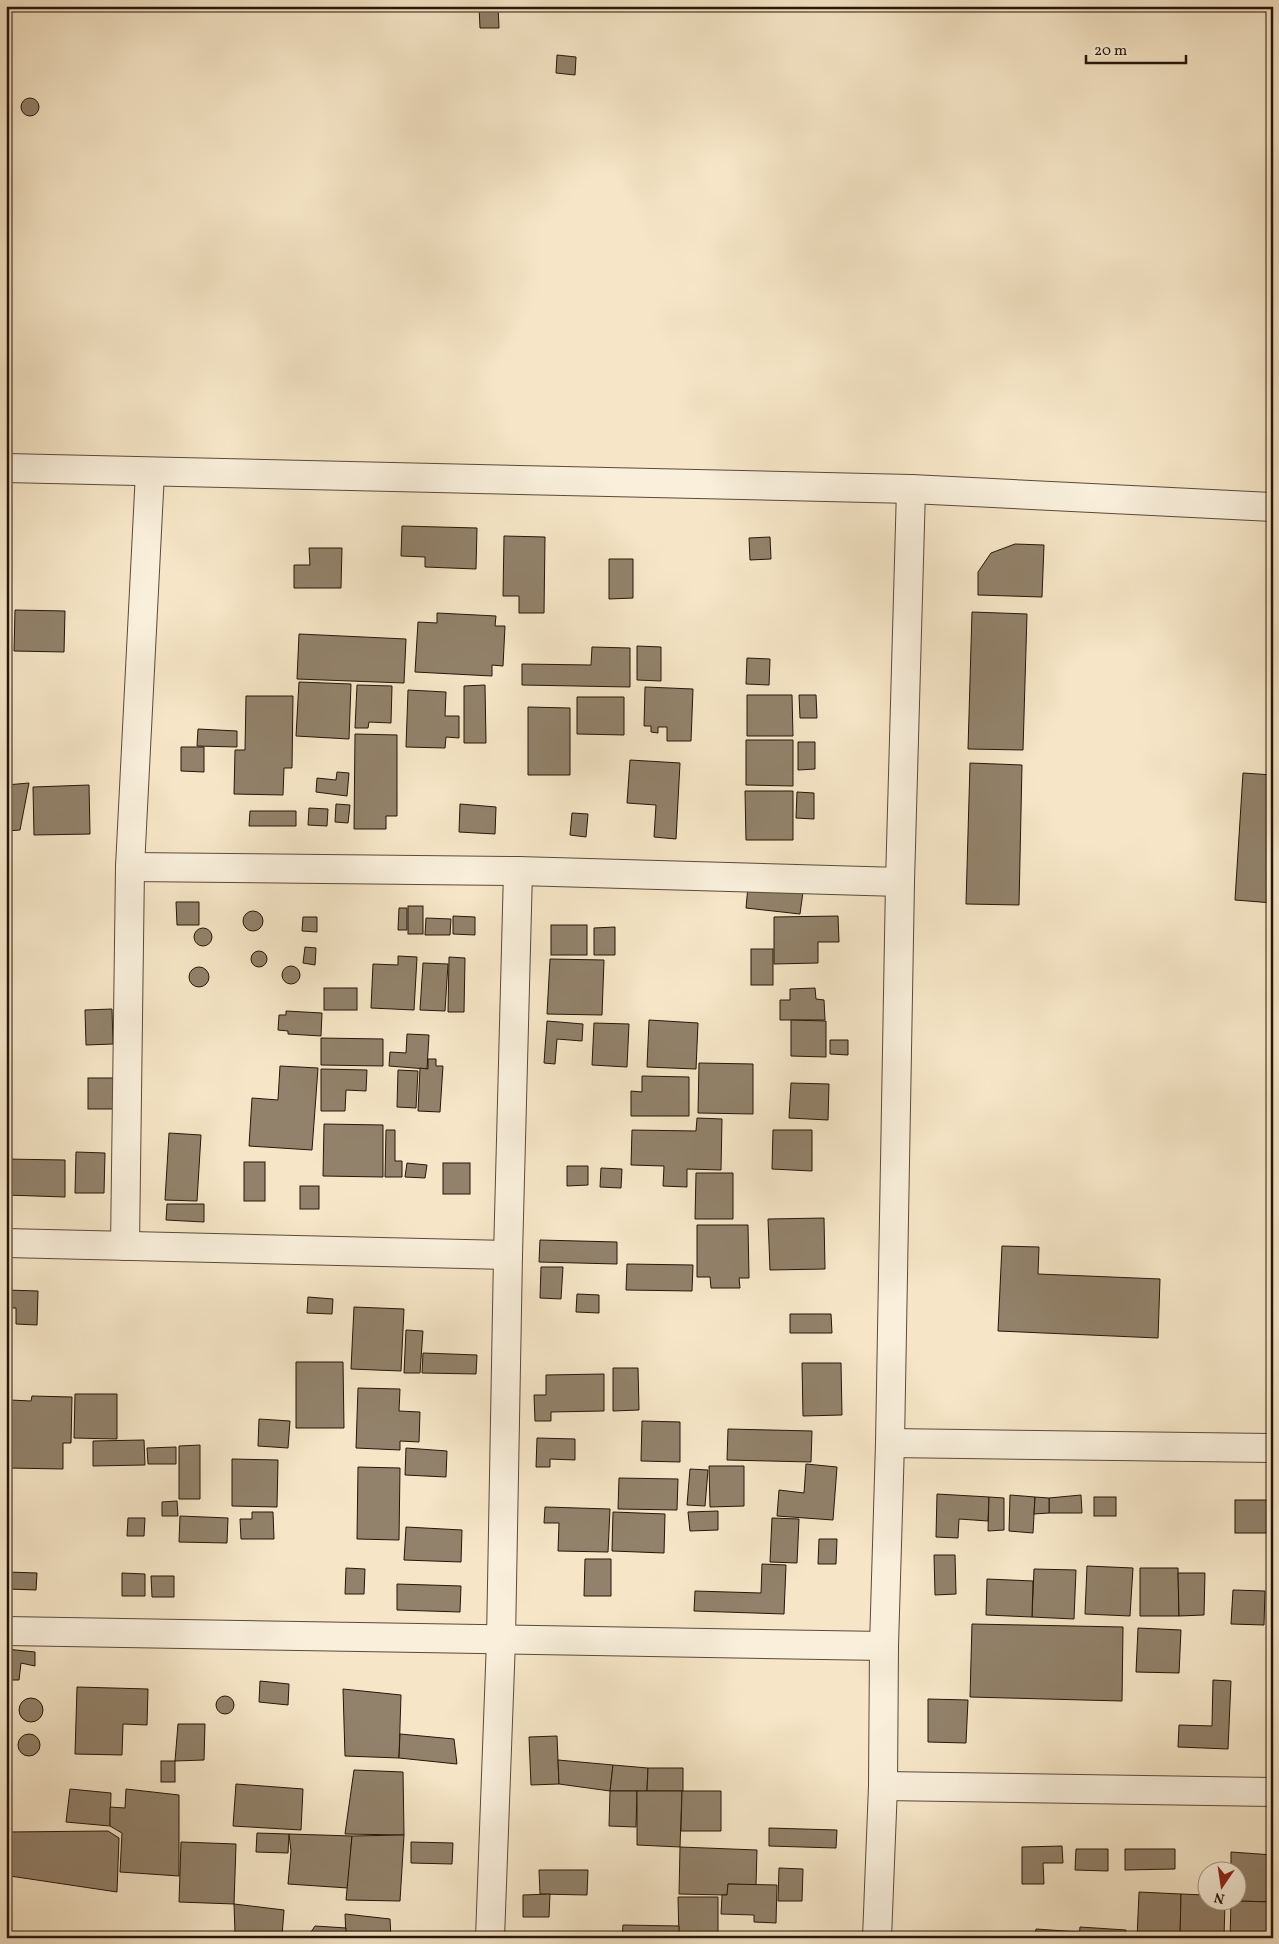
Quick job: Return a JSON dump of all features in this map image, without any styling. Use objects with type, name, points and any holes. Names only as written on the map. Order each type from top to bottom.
[{"type":"street","points":[[6,468],[911,489],[1273,507]]},
{"type":"street","points":[[125,1246],[130,867],[150,472]]},
{"type":"street","points":[[876,1938],[883,1786],[884,1646],[890,1443],[900,882],[911,489]]},
{"type":"street","points":[[130,867],[518,871],[900,882]]},
{"type":"street","points":[[490,1938],[501,1640],[508,1255],[518,871]]},
{"type":"street","points":[[6,1243],[508,1255]]},
{"type":"street","points":[[890,1443],[1273,1448]]},
{"type":"street","points":[[6,1630],[884,1646]]},
{"type":"street","points":[[883,1786],[1273,1792]]},
{"type":"building","points":[[479,6],[498,6],[499,28],[480,28]]},
{"type":"building","points":[[6,31],[12,37],[10,46],[6,49]]},
{"type":"building","points":[[557,55],[576,57],[575,75],[556,73]]},
{"type":"building","points":[[30,98],[36,101],[39,107],[36,113],[30,116],[24,113],[21,107],[24,101]]},
{"type":"building","points":[[402,526],[477,528],[476,569],[425,567],[425,557],[401,556]]},
{"type":"building","points":[[504,536],[545,537],[544,613],[519,613],[519,596],[503,596]]},
{"type":"building","points":[[770,537],[771,559],[750,560],[749,538]]},
{"type":"building","points":[[1015,544],[1044,545],[1042,597],[978,595],[978,572],[991,553]]},
{"type":"building","points":[[309,548],[342,548],[341,588],[294,588],[294,565],[310,565]]},
{"type":"building","points":[[609,559],[633,559],[633,598],[609,599]]},
{"type":"building","points":[[6,607],[10,607],[9,650],[6,650]]},
{"type":"building","points":[[15,610],[65,611],[64,652],[14,651]]},
{"type":"building","points":[[972,612],[1027,614],[1023,750],[968,749]]},
{"type":"building","points":[[437,613],[496,616],[495,626],[505,626],[503,666],[492,665],[492,676],[415,672],[418,622],[437,623]]},
{"type":"building","points":[[299,634],[406,639],[404,683],[297,679]]},
{"type":"building","points":[[637,646],[661,647],[661,681],[637,680]]},
{"type":"building","points":[[592,647],[630,648],[630,687],[522,685],[522,664],[591,665]]},
{"type":"building","points":[[747,658],[770,659],[769,685],[746,684]]},
{"type":"building","points":[[299,682],[351,684],[349,739],[296,736]]},
{"type":"building","points":[[357,685],[392,686],[391,723],[369,722],[368,728],[355,728]]},
{"type":"building","points":[[485,685],[486,743],[464,743],[464,686]]},
{"type":"building","points":[[645,687],[693,689],[691,741],[667,741],[667,727],[658,727],[658,733],[651,732],[651,726],[644,726]]},
{"type":"building","points":[[408,690],[446,692],[445,716],[459,716],[459,738],[446,737],[445,748],[406,747]]},
{"type":"building","points":[[747,695],[792,695],[793,736],[747,736]]},
{"type":"building","points":[[799,695],[816,695],[817,718],[800,718]]},
{"type":"building","points":[[246,696],[293,696],[292,768],[284,768],[283,795],[234,794],[235,750],[245,750]]},
{"type":"building","points":[[577,697],[624,697],[624,735],[577,734]]},
{"type":"building","points":[[528,707],[570,708],[570,775],[528,775]]},
{"type":"building","points":[[198,729],[237,731],[237,747],[197,746]]},
{"type":"building","points":[[355,734],[397,735],[397,816],[386,816],[386,829],[354,829]]},
{"type":"building","points":[[746,740],[793,740],[793,786],[746,785]]},
{"type":"building","points":[[798,742],[815,742],[815,769],[798,770]]},
{"type":"building","points":[[181,747],[204,747],[204,772],[181,771]]},
{"type":"building","points":[[630,760],[680,763],[676,839],[654,837],[656,805],[627,803]]},
{"type":"building","points":[[970,763],[1022,765],[1019,905],[966,904]]},
{"type":"building","points":[[337,772],[349,773],[347,796],[316,792],[317,778],[336,780]]},
{"type":"building","points":[[1243,773],[1273,775],[1273,903],[1235,900]]},
{"type":"building","points":[[29,783],[20,830],[6,831],[6,785]]},
{"type":"building","points":[[89,785],[90,834],[34,835],[33,787]]},
{"type":"building","points":[[745,791],[793,791],[793,840],[746,840]]},
{"type":"building","points":[[797,792],[814,793],[814,819],[796,818]]},
{"type":"building","points":[[336,804],[350,805],[348,823],[335,822]]},
{"type":"building","points":[[460,804],[496,807],[495,834],[459,832]]},
{"type":"building","points":[[309,808],[328,809],[327,826],[308,825]]},
{"type":"building","points":[[250,811],[296,811],[296,826],[249,826]]},
{"type":"building","points":[[572,813],[588,814],[586,837],[570,835]]},
{"type":"building","points":[[748,886],[803,892],[800,914],[746,908]]},
{"type":"building","points":[[176,902],[199,902],[199,925],[177,925]]},
{"type":"building","points":[[408,906],[423,906],[423,934],[408,934]]},
{"type":"building","points":[[399,908],[407,908],[407,930],[398,930]]},
{"type":"building","points":[[253,911],[260,914],[263,921],[260,928],[253,931],[246,928],[243,921],[246,914]]},
{"type":"building","points":[[453,916],[475,917],[475,935],[453,934]]},
{"type":"building","points":[[838,916],[839,942],[818,942],[818,963],[774,964],[774,917]]},
{"type":"building","points":[[303,917],[317,917],[317,932],[302,931]]},
{"type":"building","points":[[426,918],[451,919],[450,935],[425,935]]},
{"type":"building","points":[[551,925],[587,925],[587,955],[551,955]]},
{"type":"building","points":[[615,927],[615,955],[594,955],[594,928]]},
{"type":"building","points":[[199,928],[207,928],[212,933],[210,944],[199,946],[194,941],[194,933]]},
{"type":"building","points":[[305,947],[316,948],[315,965],[303,963]]},
{"type":"building","points":[[751,949],[773,949],[773,985],[751,985]]},
{"type":"building","points":[[256,951],[262,951],[267,956],[265,965],[256,967],[251,962],[251,956]]},
{"type":"building","points":[[398,956],[417,957],[414,1010],[371,1008],[373,964],[398,965]]},
{"type":"building","points":[[449,957],[465,958],[464,1012],[448,1012]]},
{"type":"building","points":[[550,959],[604,960],[602,1015],[547,1014]]},
{"type":"building","points":[[423,963],[448,964],[445,1011],[420,1010]]},
{"type":"building","points":[[287,966],[295,966],[300,971],[298,982],[287,984],[282,979],[282,971]]},
{"type":"building","points":[[199,967],[206,970],[209,977],[206,984],[199,987],[192,984],[189,977],[192,970]]},
{"type":"building","points":[[324,988],[357,988],[357,1010],[324,1010]]},
{"type":"building","points":[[815,988],[816,999],[824,1000],[825,1020],[780,1020],[780,1000],[790,1000],[790,989]]},
{"type":"building","points":[[112,1009],[113,1044],[86,1045],[85,1010]]},
{"type":"building","points":[[286,1011],[322,1013],[321,1036],[288,1034],[288,1031],[278,1030],[279,1015],[286,1015]]},
{"type":"building","points":[[649,1020],[698,1023],[696,1069],[647,1067]]},
{"type":"building","points":[[791,1020],[826,1021],[826,1057],[791,1056]]},
{"type":"building","points":[[547,1021],[583,1024],[582,1041],[557,1039],[555,1064],[544,1063]]},
{"type":"building","points":[[594,1023],[629,1024],[627,1067],[592,1065]]},
{"type":"building","points":[[407,1034],[429,1035],[427,1069],[389,1066],[390,1052],[406,1053]]},
{"type":"building","points":[[321,1038],[383,1039],[383,1066],[321,1065]]},
{"type":"building","points":[[830,1040],[848,1040],[848,1055],[830,1054]]},
{"type":"building","points":[[428,1059],[436,1059],[436,1066],[443,1066],[440,1112],[418,1111],[420,1068],[428,1069]]},
{"type":"building","points":[[699,1063],[753,1064],[753,1114],[698,1113]]},
{"type":"building","points":[[280,1066],[318,1068],[312,1150],[249,1146],[252,1098],[278,1100]]},
{"type":"building","points":[[321,1069],[367,1070],[366,1091],[346,1090],[345,1111],[321,1111]]},
{"type":"building","points":[[398,1070],[418,1071],[416,1108],[397,1107]]},
{"type":"building","points":[[642,1076],[689,1077],[689,1116],[631,1116],[631,1091],[642,1092]]},
{"type":"building","points":[[88,1078],[115,1078],[115,1109],[88,1109]]},
{"type":"building","points":[[791,1083],[829,1084],[828,1120],[789,1118]]},
{"type":"building","points":[[697,1118],[722,1119],[721,1170],[687,1169],[687,1187],[663,1186],[664,1166],[631,1165],[632,1130],[696,1131]]},
{"type":"building","points":[[324,1124],[383,1125],[383,1177],[323,1176]]},
{"type":"building","points":[[386,1130],[395,1130],[395,1161],[402,1161],[402,1177],[385,1177]]},
{"type":"building","points":[[773,1130],[812,1130],[812,1171],[772,1169]]},
{"type":"building","points":[[169,1133],[201,1135],[197,1201],[165,1200]]},
{"type":"building","points":[[76,1152],[105,1153],[104,1193],[75,1193]]},
{"type":"building","points":[[6,1159],[65,1160],[65,1197],[6,1195]]},
{"type":"building","points":[[244,1162],[265,1162],[265,1201],[244,1201]]},
{"type":"building","points":[[407,1163],[427,1165],[425,1178],[405,1177]]},
{"type":"building","points":[[443,1163],[470,1163],[470,1194],[443,1194]]},
{"type":"building","points":[[567,1166],[588,1166],[588,1185],[567,1186]]},
{"type":"building","points":[[601,1168],[622,1169],[621,1188],[600,1187]]},
{"type":"building","points":[[696,1173],[733,1173],[733,1219],[695,1219]]},
{"type":"building","points":[[300,1186],[319,1186],[319,1209],[300,1209]]},
{"type":"building","points":[[167,1204],[204,1204],[204,1222],[166,1220]]},
{"type":"building","points":[[824,1218],[825,1269],[770,1270],[768,1219]]},
{"type":"building","points":[[697,1225],[748,1225],[749,1278],[739,1278],[740,1288],[711,1288],[710,1277],[697,1277]]},
{"type":"building","points":[[540,1240],[617,1242],[617,1264],[539,1262]]},
{"type":"building","points":[[1002,1246],[1039,1247],[1038,1274],[1160,1279],[1158,1338],[998,1331]]},
{"type":"building","points":[[627,1264],[693,1265],[692,1291],[626,1290]]},
{"type":"building","points":[[541,1267],[563,1267],[561,1299],[540,1298]]},
{"type":"building","points":[[6,1290],[38,1291],[37,1325],[16,1324],[16,1308],[6,1308]]},
{"type":"building","points":[[577,1294],[599,1295],[599,1313],[576,1312]]},
{"type":"building","points":[[308,1297],[333,1299],[332,1314],[307,1313]]},
{"type":"building","points":[[354,1307],[404,1309],[401,1371],[351,1369]]},
{"type":"building","points":[[790,1314],[831,1314],[832,1333],[790,1333]]},
{"type":"building","points":[[406,1330],[423,1331],[420,1373],[404,1373]]},
{"type":"building","points":[[423,1353],[477,1355],[476,1374],[422,1373]]},
{"type":"building","points":[[296,1362],[343,1362],[344,1428],[296,1428]]},
{"type":"building","points":[[802,1363],[841,1363],[842,1415],[803,1416]]},
{"type":"building","points":[[613,1368],[638,1368],[639,1410],[613,1411]]},
{"type":"building","points":[[604,1374],[604,1411],[551,1412],[551,1421],[535,1421],[534,1395],[546,1395],[546,1375]]},
{"type":"building","points":[[358,1388],[400,1389],[399,1411],[420,1412],[419,1442],[400,1441],[400,1450],[356,1448]]},
{"type":"building","points":[[75,1394],[117,1394],[117,1439],[74,1438]]},
{"type":"building","points":[[32,1396],[72,1397],[71,1443],[63,1443],[63,1469],[9,1468],[10,1400],[31,1401]]},
{"type":"building","points":[[259,1419],[290,1421],[288,1448],[258,1446]]},
{"type":"building","points":[[642,1421],[680,1422],[680,1462],[641,1461]]},
{"type":"building","points":[[728,1429],[812,1431],[811,1462],[727,1460]]},
{"type":"building","points":[[537,1438],[575,1439],[575,1460],[550,1459],[550,1467],[536,1467]]},
{"type":"building","points":[[144,1440],[145,1465],[93,1466],[93,1441]]},
{"type":"building","points":[[200,1445],[200,1499],[179,1499],[179,1446]]},
{"type":"building","points":[[176,1447],[176,1464],[148,1464],[147,1448]]},
{"type":"building","points":[[406,1448],[447,1451],[446,1477],[405,1475]]},
{"type":"building","points":[[232,1459],[278,1460],[277,1507],[232,1506]]},
{"type":"building","points":[[806,1464],[837,1467],[833,1520],[777,1516],[779,1490],[804,1493]]},
{"type":"building","points":[[709,1466],[744,1466],[744,1506],[710,1507]]},
{"type":"building","points":[[358,1467],[400,1468],[399,1540],[357,1539]]},
{"type":"building","points":[[6,1469],[11,1469],[11,1481],[6,1481]]},
{"type":"building","points":[[690,1469],[708,1470],[705,1506],[687,1505]]},
{"type":"building","points":[[619,1478],[678,1479],[677,1510],[618,1509]]},
{"type":"building","points":[[8,1482],[9,1495],[6,1495],[6,1483]]},
{"type":"building","points":[[937,1494],[989,1497],[988,1521],[959,1519],[958,1538],[936,1537]]},
{"type":"building","points":[[1010,1495],[1035,1497],[1033,1533],[1009,1531]]},
{"type":"building","points":[[1081,1495],[1082,1513],[1049,1513],[1049,1498]]},
{"type":"building","points":[[989,1497],[1004,1498],[1004,1530],[988,1531]]},
{"type":"building","points":[[1035,1497],[1049,1498],[1049,1513],[1034,1514]]},
{"type":"building","points":[[1094,1497],[1116,1497],[1116,1516],[1094,1516]]},
{"type":"building","points":[[1235,1500],[1273,1500],[1273,1533],[1235,1533]]},
{"type":"building","points":[[177,1501],[178,1516],[162,1516],[162,1502]]},
{"type":"building","points":[[545,1507],[610,1509],[608,1552],[558,1551],[559,1523],[544,1523]]},
{"type":"building","points":[[718,1511],[718,1530],[690,1531],[688,1512]]},
{"type":"building","points":[[252,1512],[273,1512],[274,1539],[241,1539],[240,1519],[252,1519]]},
{"type":"building","points":[[613,1512],[665,1514],[664,1553],[612,1551]]},
{"type":"building","points":[[180,1516],[228,1518],[227,1543],[179,1542]]},
{"type":"building","points":[[128,1518],[145,1518],[144,1536],[127,1536]]},
{"type":"building","points":[[772,1518],[799,1519],[797,1563],[770,1562]]},
{"type":"building","points":[[406,1527],[462,1530],[461,1562],[404,1560]]},
{"type":"building","points":[[819,1539],[837,1539],[836,1564],[818,1564]]},
{"type":"building","points":[[934,1555],[955,1555],[956,1594],[935,1595]]},
{"type":"building","points":[[585,1559],[611,1559],[611,1596],[584,1596]]},
{"type":"building","points":[[762,1564],[786,1565],[784,1614],[694,1611],[695,1591],[761,1593]]},
{"type":"building","points":[[1087,1566],[1133,1568],[1130,1616],[1085,1614]]},
{"type":"building","points":[[346,1568],[365,1569],[364,1594],[345,1594]]},
{"type":"building","points":[[1140,1568],[1178,1568],[1179,1616],[1140,1616]]},
{"type":"building","points":[[1034,1569],[1076,1570],[1074,1619],[1032,1617]]},
{"type":"building","points":[[8,1572],[37,1573],[36,1590],[8,1589]]},
{"type":"building","points":[[122,1573],[145,1574],[145,1596],[122,1596]]},
{"type":"building","points":[[1178,1573],[1205,1573],[1204,1615],[1179,1616]]},
{"type":"building","points":[[151,1576],[174,1576],[174,1597],[152,1597]]},
{"type":"building","points":[[987,1579],[1033,1581],[1032,1617],[986,1615]]},
{"type":"building","points":[[397,1584],[461,1586],[460,1612],[397,1610]]},
{"type":"building","points":[[1233,1590],[1265,1591],[1264,1625],[1231,1624]]},
{"type":"building","points":[[972,1624],[1123,1627],[1122,1701],[970,1697]]},
{"type":"building","points":[[1138,1628],[1181,1630],[1179,1673],[1136,1672]]},
{"type":"building","points":[[6,1649],[35,1652],[35,1666],[21,1663],[19,1680],[6,1680]]},
{"type":"building","points":[[1213,1680],[1231,1681],[1228,1749],[1178,1747],[1179,1725],[1212,1726]]},
{"type":"building","points":[[260,1681],[289,1684],[288,1705],[259,1702]]},
{"type":"building","points":[[77,1687],[148,1689],[147,1725],[123,1724],[122,1755],[75,1754]]},
{"type":"building","points":[[343,1689],[401,1695],[399,1758],[345,1756]]},
{"type":"building","points":[[225,1696],[231,1699],[234,1705],[231,1711],[225,1714],[219,1711],[216,1705],[219,1699]]},
{"type":"building","points":[[31,1698],[40,1701],[43,1710],[40,1719],[31,1722],[22,1719],[19,1710],[22,1701]]},
{"type":"building","points":[[928,1699],[968,1700],[966,1743],[928,1742]]},
{"type":"building","points":[[178,1724],[205,1724],[204,1760],[175,1761]]},
{"type":"building","points":[[29,1734],[37,1737],[40,1745],[37,1753],[29,1756],[21,1753],[18,1745],[21,1737]]},
{"type":"building","points":[[400,1734],[454,1739],[457,1764],[399,1758]]},
{"type":"building","points":[[557,1736],[559,1784],[531,1785],[529,1737]]},
{"type":"building","points":[[558,1760],[613,1765],[610,1791],[559,1784]]},
{"type":"building","points":[[161,1761],[175,1761],[175,1782],[161,1782]]},
{"type":"building","points":[[613,1765],[648,1768],[647,1791],[610,1791]]},
{"type":"building","points":[[648,1768],[683,1768],[683,1791],[647,1791]]},
{"type":"building","points":[[354,1770],[403,1772],[404,1835],[345,1834]]},
{"type":"building","points":[[236,1784],[303,1789],[301,1830],[233,1826]]},
{"type":"building","points":[[70,1789],[111,1793],[110,1826],[66,1822]]},
{"type":"building","points":[[126,1789],[179,1795],[179,1876],[120,1872],[122,1833],[110,1826],[110,1807],[125,1808]]},
{"type":"building","points":[[610,1791],[637,1791],[636,1827],[609,1826]]},
{"type":"building","points":[[637,1791],[682,1791],[680,1847],[637,1845]]},
{"type":"building","points":[[682,1791],[721,1791],[721,1831],[681,1831]]},
{"type":"building","points":[[769,1828],[837,1830],[836,1848],[769,1846]]},
{"type":"building","points":[[108,1831],[119,1838],[117,1892],[10,1876],[7,1832]]},
{"type":"building","points":[[257,1833],[289,1834],[288,1853],[256,1852]]},
{"type":"building","points":[[289,1834],[352,1836],[348,1888],[288,1884],[291,1851]]},
{"type":"building","points":[[404,1835],[400,1901],[346,1900],[352,1836]]},
{"type":"building","points":[[181,1842],[236,1844],[234,1904],[179,1902]]},
{"type":"building","points":[[411,1842],[453,1843],[452,1864],[411,1863]]},
{"type":"building","points":[[1062,1846],[1063,1863],[1043,1863],[1044,1884],[1022,1884],[1022,1847]]},
{"type":"building","points":[[680,1847],[757,1850],[756,1885],[728,1884],[727,1895],[679,1894]]},
{"type":"building","points":[[1076,1849],[1108,1849],[1108,1871],[1075,1870]]},
{"type":"building","points":[[1125,1849],[1175,1849],[1175,1869],[1125,1870]]},
{"type":"building","points":[[1231,1852],[1273,1855],[1273,1902],[1246,1901],[1246,1862],[1231,1862]]},
{"type":"building","points":[[779,1868],[803,1869],[802,1901],[778,1901]]},
{"type":"building","points":[[539,1870],[588,1870],[587,1895],[540,1894]]},
{"type":"building","points":[[728,1884],[777,1885],[776,1923],[754,1922],[754,1915],[721,1914],[722,1895],[727,1895]]},
{"type":"building","points":[[1139,1892],[1181,1894],[1180,1938],[1137,1938]]},
{"type":"building","points":[[550,1894],[549,1917],[523,1917],[523,1895]]},
{"type":"building","points":[[1181,1894],[1196,1895],[1196,1912],[1225,1912],[1224,1938],[1180,1938]]},
{"type":"building","points":[[678,1897],[718,1897],[718,1938],[679,1938]]},
{"type":"building","points":[[1246,1901],[1273,1902],[1273,1938],[1230,1938],[1231,1912],[1246,1912]]},
{"type":"building","points":[[234,1904],[284,1910],[282,1936],[235,1933]]},
{"type":"building","points":[[345,1914],[390,1919],[391,1938],[346,1938]]},
{"type":"building","points":[[623,1925],[679,1926],[679,1938],[622,1938]]},
{"type":"building","points":[[315,1926],[346,1928],[346,1938],[307,1938]]},
{"type":"building","points":[[1080,1927],[1126,1930],[1125,1938],[1079,1938]]},
{"type":"building","points":[[1036,1929],[1080,1932],[1079,1938],[1035,1938]]},
{"type":"building","points":[[528,1935],[547,1935],[547,1938],[528,1938]]}]
